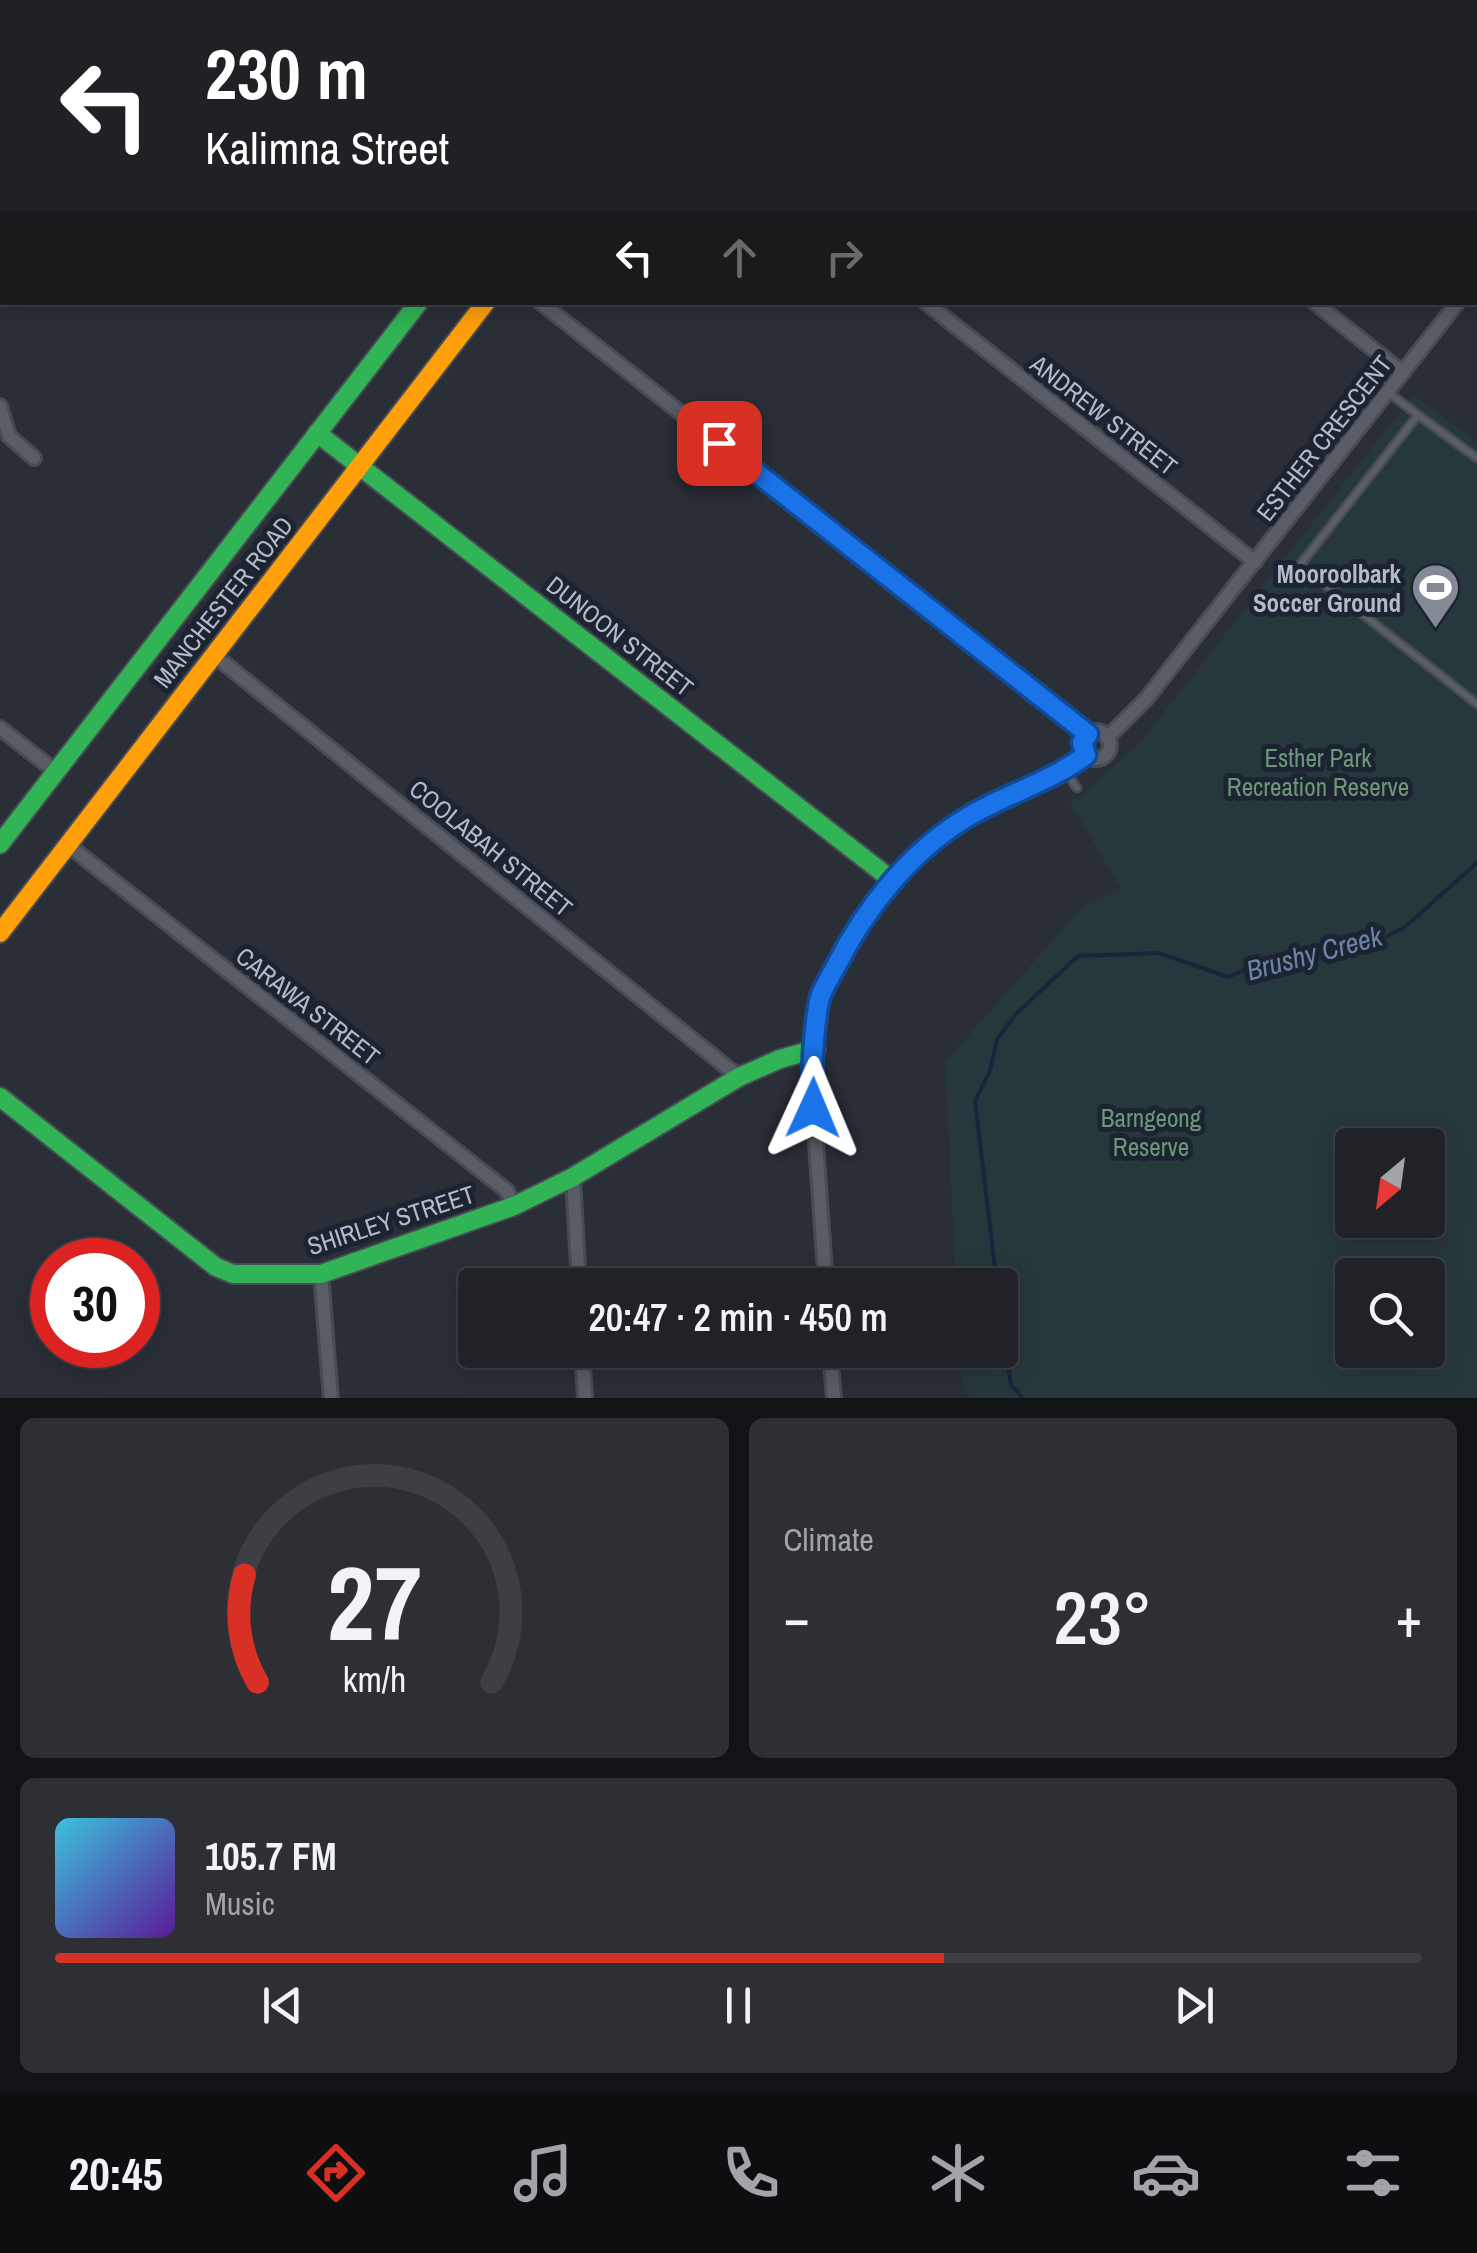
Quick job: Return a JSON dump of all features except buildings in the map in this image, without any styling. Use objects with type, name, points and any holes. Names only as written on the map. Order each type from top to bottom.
[{"type":"street","name":"MANCHESTER ROAD","points":[[0,844],[417,305]]},
{"type":"street","name":"MANCHESTER ROAD","points":[[0,933],[484,305]]},
{"type":"street","points":[[544,305],[1088,734]]},
{"type":"street","name":"ANDREW STREET","points":[[929,305],[1255,562]]},
{"type":"street","points":[[1318,305],[1403,373]]},
{"type":"street","name":"ESTHER CRESCENT","points":[[1108,738],[1147,698],[1456,305]]},
{"type":"street","points":[[0,406],[9,436],[34,458]]},
{"type":"street","name":"DUNOON STREET","points":[[317,433],[892,880]]},
{"type":"street","name":"COOLABAH STREET","points":[[214,655],[739,1077]]},
{"type":"street","points":[[0,728],[56,771]]},
{"type":"street","points":[[1100,732],[1108,738],[1109,750],[1103,758],[1094,760],[1086,755],[1082,742],[1088,734],[1100,732]]},
{"type":"street","points":[[825,1268],[811,1073],[819,999],[848,942],[892,880],[967,817],[1064,770],[1086,755]]},
{"type":"street","name":"CARAWA STREET","points":[[68,845],[507,1191],[514,1206]]},
{"type":"street","name":"SHIRLEY STREET","points":[[0,1097],[216,1267],[233,1274],[322,1274],[514,1206],[574,1177],[739,1077],[816,1048]]},
{"type":"street","points":[[574,1177],[578,1268]]},
{"type":"street","points":[[322,1274],[331,1398]]},
{"type":"street","points":[[583,1368],[584,1398]]},
{"type":"street","points":[[832,1368],[834,1398]]},
{"type":"lane","points":[[1388,392],[1477,458]]},
{"type":"lane","points":[[1418,414],[1300,565],[1477,704]]},
{"type":"lane","points":[[1064,770],[1077,788]]},
{"type":"green space","name":"Barngeong Reserve","points":[[1413,395],[1477,442],[1477,1398],[971,1398],[961,1387],[960,1368],[1018,1368],[1018,1268],[955,1268],[945,1062],[1085,904],[1121,889],[1070,802],[1143,739]]},
{"type":"waterway","name":"Brushy Creek","points":[[995,1268],[975,1101],[990,1071],[997,1039],[1017,1013],[1078,956],[1159,953],[1228,977],[1269,960],[1372,944],[1405,927],[1477,863]]},
{"type":"waterway","name":"Brushy Creek","points":[[1009,1368],[1011,1385],[1023,1398]]},
{"type":"traffic: fast","points":[[0,844],[417,305]]},
{"type":"traffic: fast","points":[[317,433],[892,880]]},
{"type":"traffic: fast","points":[[0,1097],[216,1267],[233,1274],[321,1274],[514,1206],[573,1177],[739,1077],[816,1049]]},
{"type":"traffic: slow","points":[[0,933],[484,305]]},
{"type":"place","name":"Mooroolbark Soccer Ground","points":[[1436,630]]},
{"type":"route","points":[[719,443],[1088,734],[1082,742],[1086,755],[1077,762],[1046,782],[967,817],[892,880],[848,942],[819,999],[811,1073],[813,1108]]},
{"type":"park label","name":"Esther Park Recreation Reserve","points":[[1318,772]]}]
